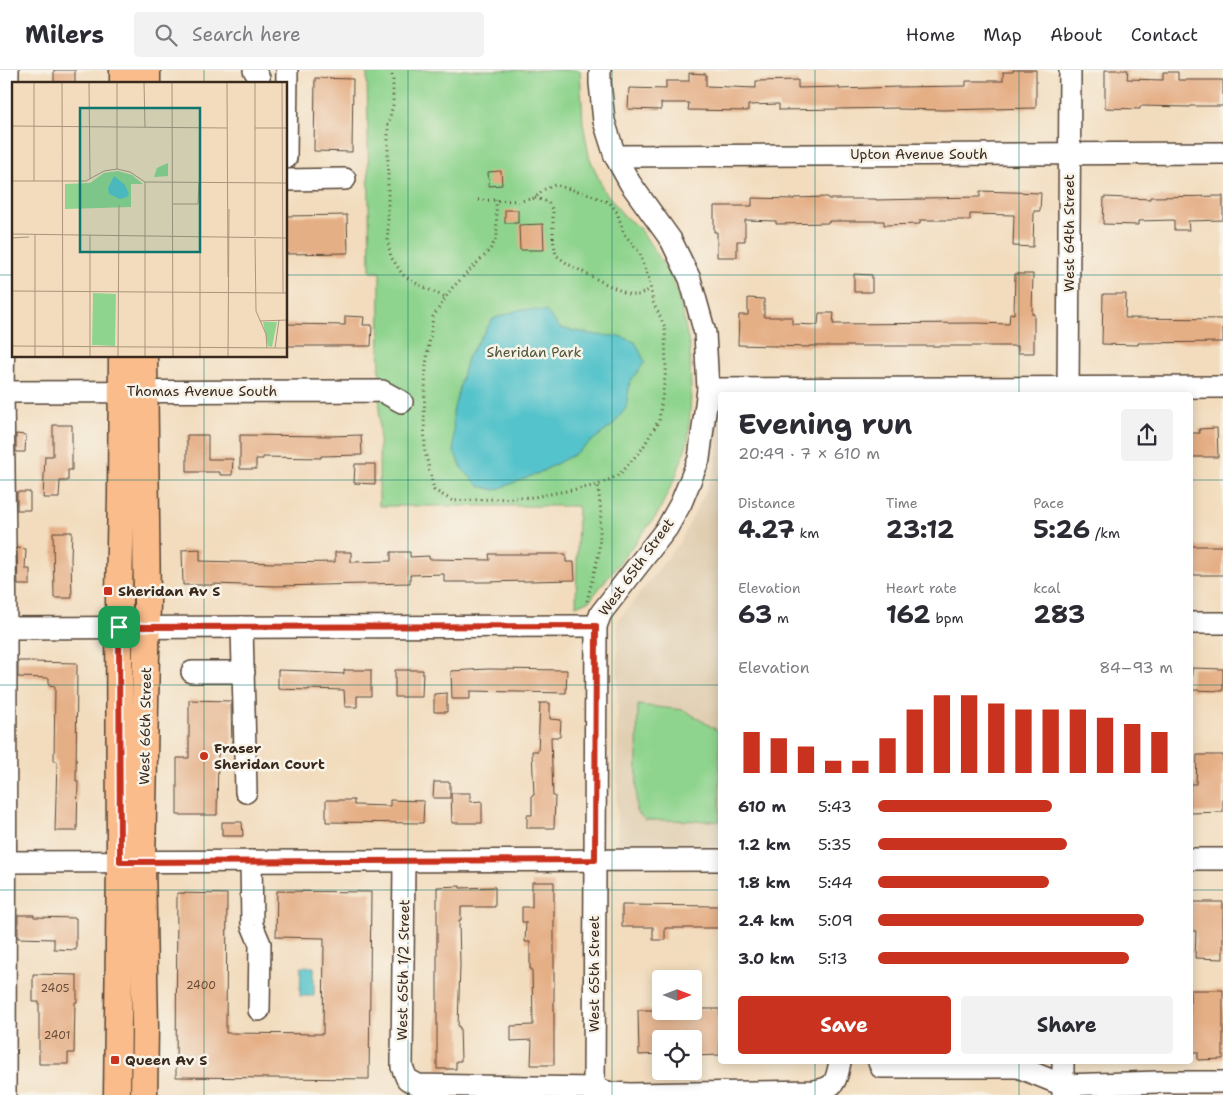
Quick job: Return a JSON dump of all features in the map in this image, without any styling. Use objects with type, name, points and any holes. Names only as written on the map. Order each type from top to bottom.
[{"type":"main road","name":"West 66th Street","points":[[117,1095],[147,627],[133,392],[123,358]]},
{"type":"main road","name":"West 66th Street","points":[[143,358],[133,392],[119,627],[131,862],[144,1028],[144,1095]]},
{"type":"street","points":[[5,1095],[3,984],[2,392],[8,70]]},
{"type":"street","points":[[254,70],[259,78],[259,82]]},
{"type":"street","name":"West 65th Street","points":[[594,1091],[596,626],[601,613],[666,528],[681,503],[699,459],[708,389],[705,334],[690,279],[671,240],[630,182],[615,156],[604,121],[600,70]]},
{"type":"street","name":"West 64th Street","points":[[1068,391],[1070,70]]},
{"type":"street","name":"Upton Avenue South","points":[[615,156],[1223,153]]},
{"type":"street","points":[[288,180],[345,179]]},
{"type":"street","points":[[708,389],[1068,391],[1223,387]]},
{"type":"street","name":"Thomas Avenue South","points":[[2,392],[382,391],[402,402]]},
{"type":"street","points":[[1193,623],[1223,623]]},
{"type":"street","points":[[3,628],[596,626]]},
{"type":"street","points":[[242,627],[246,792]]},
{"type":"street","points":[[192,672],[244,672]]},
{"type":"street","points":[[1193,859],[1223,859]]},
{"type":"street","points":[[3,862],[718,860]]},
{"type":"street","points":[[251,861],[252,925],[260,944],[259,1010]]},
{"type":"street","name":"West 65th 1/2 Street","points":[[404,861],[402,1067],[407,1079],[418,1085],[594,1091]]},
{"type":"street","points":[[594,1091],[630,1094],[814,1091],[831,1087],[836,1081],[840,1064]]},
{"type":"street","points":[[880,1064],[881,1067],[1018,1067],[1063,1090],[1154,1072],[1188,1088],[1223,1082]]},
{"type":"street","points":[[1063,1064],[1063,1090]]},
{"type":"path","points":[[391,70],[393,105],[388,125],[388,243],[391,257],[403,274],[421,286],[445,297]]},
{"type":"path","points":[[496,200],[497,237],[490,250],[451,289],[433,317],[426,365],[425,451],[434,490],[454,501],[534,497],[598,486],[619,474],[642,449],[659,420],[666,370],[665,327],[653,302],[649,279],[639,252],[624,234],[616,212],[610,203],[588,194],[554,186],[543,190],[535,198]]},
{"type":"path","points":[[478,200],[521,201],[535,198],[548,202],[553,211],[553,239],[556,255],[604,284],[630,295],[639,294],[651,289]]},
{"type":"path","points":[[586,606],[599,553],[601,513],[598,486]]},
{"type":"shaded area","points":[[718,453],[718,846],[617,847],[618,621],[680,542],[703,497],[715,467]]},
{"type":"green space","name":"Sheridan Park","points":[[367,70],[580,70],[583,123],[589,156],[603,189],[624,216],[639,228],[672,278],[682,310],[690,349],[691,395],[688,441],[676,476],[657,515],[590,600],[576,606],[578,506],[379,506],[380,272],[370,272]]},
{"type":"green space","points":[[638,705],[684,710],[717,730],[718,821],[645,820],[636,811]]},
{"type":"water","points":[[521,309],[546,311],[560,328],[597,335],[619,336],[635,342],[645,362],[630,382],[626,408],[612,426],[573,455],[539,473],[495,490],[479,486],[463,470],[454,452],[453,412],[467,358],[493,319]]},
{"type":"water","points":[[301,967],[314,967],[314,996],[300,996]]},
{"type":"building","points":[[54,70],[75,70],[75,82],[54,82]]},
{"type":"building","points":[[1013,70],[1036,70],[1036,108],[779,110],[779,104],[748,105],[748,111],[688,110],[689,103],[661,103],[661,110],[628,109],[629,88],[666,89],[666,81],[689,81],[689,73],[706,74],[706,86],[756,88],[756,81],[798,80],[798,88],[839,87],[839,89],[966,86],[966,81],[1003,81],[1003,72],[1013,72]]},
{"type":"building","points":[[1105,70],[1128,70],[1127,79],[1163,80],[1163,72],[1178,72],[1178,80],[1223,80],[1223,106],[1140,106],[1140,109],[1105,108]]},
{"type":"building","points":[[315,78],[353,79],[352,152],[314,151]]},
{"type":"building","points":[[501,171],[502,185],[489,186],[488,172]]},
{"type":"building","points":[[980,191],[1041,193],[1040,211],[1034,211],[1033,247],[1013,246],[1014,215],[970,214],[970,220],[920,220],[920,224],[884,225],[884,221],[829,221],[829,223],[776,224],[776,221],[745,220],[745,241],[737,241],[737,257],[717,257],[717,232],[714,232],[714,206],[752,206],[752,198],[794,199],[828,197],[828,199],[876,200],[980,197]]},
{"type":"building","points":[[1223,196],[1223,220],[1188,221],[1189,230],[1174,230],[1174,220],[1138,221],[1138,225],[1103,224],[1104,197],[1150,199],[1150,197]]},
{"type":"building","points":[[505,210],[518,210],[518,223],[505,223]]},
{"type":"building","points":[[347,215],[348,253],[288,254],[288,216]]},
{"type":"building","points":[[543,224],[544,250],[520,250],[519,225]]},
{"type":"building","points":[[854,274],[872,275],[872,292],[854,292]]},
{"type":"building","points":[[1015,274],[1033,274],[1032,314],[1034,314],[1034,353],[1018,353],[1018,346],[809,347],[738,345],[739,315],[748,315],[748,298],[764,299],[764,317],[792,317],[792,324],[818,325],[819,313],[834,313],[833,324],[1009,324],[1010,313],[1014,314]]},
{"type":"building","points":[[1103,294],[1126,294],[1125,318],[1223,319],[1223,342],[1138,343],[1138,345],[1102,344]]},
{"type":"building","points":[[345,316],[364,317],[363,325],[372,325],[371,346],[288,346],[288,324],[345,325]]},
{"type":"building","points":[[53,425],[72,425],[72,470],[68,470],[68,481],[60,481],[59,498],[43,498],[45,456],[53,456]]},
{"type":"building","points":[[1217,428],[1218,457],[1193,457],[1193,433],[1200,433],[1199,429]]},
{"type":"building","points":[[16,434],[26,435],[25,452],[16,452]]},
{"type":"building","points":[[187,435],[208,435],[208,459],[233,459],[232,475],[220,475],[220,472],[187,472]]},
{"type":"building","points":[[240,435],[361,435],[362,455],[321,456],[321,458],[263,457],[263,459],[256,459],[256,469],[240,469]]},
{"type":"building","points":[[355,464],[375,464],[375,484],[354,483]]},
{"type":"building","points":[[17,492],[30,492],[30,510],[17,510]]},
{"type":"building","points":[[53,532],[72,532],[72,598],[54,598]]},
{"type":"building","points":[[1193,546],[1223,546],[1223,575],[1193,575]]},
{"type":"building","points":[[17,548],[26,549],[25,569],[30,569],[30,585],[18,585]]},
{"type":"building","points":[[200,549],[200,561],[276,563],[335,562],[335,552],[351,552],[351,562],[391,561],[391,552],[410,552],[410,557],[429,556],[429,559],[490,560],[489,554],[566,554],[566,562],[574,562],[575,580],[444,582],[444,574],[410,575],[410,583],[276,586],[183,585],[182,550]]},
{"type":"building","points":[[18,661],[77,663],[77,831],[55,831],[57,761],[54,761],[55,686],[49,685],[49,678],[18,677]]},
{"type":"building","points":[[1193,668],[1223,669],[1223,691],[1193,690]]},
{"type":"building","points":[[488,669],[567,670],[566,693],[470,691],[470,699],[452,699],[451,671]]},
{"type":"building","points":[[278,670],[344,674],[344,670],[371,670],[371,696],[357,696],[357,707],[345,707],[344,690],[278,689]]},
{"type":"building","points":[[395,670],[423,670],[422,697],[395,697]]},
{"type":"building","points":[[447,693],[447,712],[434,712],[434,694]]},
{"type":"building","name":"Fraser Sheridan Court","points":[[189,700],[231,701],[232,753],[218,753],[217,815],[177,815],[177,758],[189,758]]},
{"type":"building","points":[[540,703],[550,703],[550,719],[561,720],[560,737],[551,737],[553,796],[555,796],[554,828],[527,828],[527,815],[532,815],[532,795],[534,795],[532,751],[538,751]]},
{"type":"building","points":[[1197,755],[1223,755],[1223,812],[1193,813],[1193,784],[1196,784]]},
{"type":"building","points":[[434,782],[450,782],[450,798],[433,798]]},
{"type":"building","points":[[451,793],[470,793],[470,802],[482,801],[482,823],[452,823]]},
{"type":"building","points":[[326,800],[354,800],[354,805],[390,806],[390,800],[424,801],[423,823],[326,822]]},
{"type":"building","points":[[222,822],[242,822],[243,836],[222,836]]},
{"type":"building","points":[[532,882],[554,882],[554,1065],[531,1065],[532,1040],[511,1041],[511,1026],[533,1025],[530,942],[525,942],[526,922],[522,922],[522,907],[532,907]]},
{"type":"building","points":[[460,886],[460,888],[495,887],[495,907],[461,907],[461,920],[459,920],[458,1027],[460,1027],[461,1061],[456,1061],[456,1069],[437,1069],[437,887]]},
{"type":"building","points":[[277,891],[371,892],[369,1079],[176,1077],[177,893],[227,894],[226,1033],[323,1034],[324,938],[276,937]]},
{"type":"building","points":[[1193,902],[1223,902],[1223,959],[1195,958],[1196,931],[1193,931]]},
{"type":"building","points":[[622,905],[718,906],[718,928],[665,928],[665,940],[653,940],[653,927],[622,927]]},
{"type":"building","points":[[18,915],[76,918],[76,950],[54,949],[54,939],[18,938]]},
{"type":"building","points":[[33,974],[77,975],[74,1053],[68,1053],[68,1064],[39,1064],[39,1002],[33,1002]]},
{"type":"building","points":[[1193,990],[1223,990],[1223,1059],[1198,1060],[1198,1052],[1193,1052]]},
{"type":"building","points":[[702,1009],[718,1009],[718,1055],[702,1056],[702,1030],[652,1030],[652,1054],[639,1055],[638,1010],[652,1010],[652,1020],[702,1020]]},
{"type":"place","name":"Sheridan Av S","points":[[108,591]]},
{"type":"place","name":"Fraser Sheridan Court","points":[[204,756]]},
{"type":"place","name":"Queen Av S","points":[[115,1060]]},
{"type":"route","points":[[596,626],[595,860],[120,862],[119,627],[596,626]]}]
